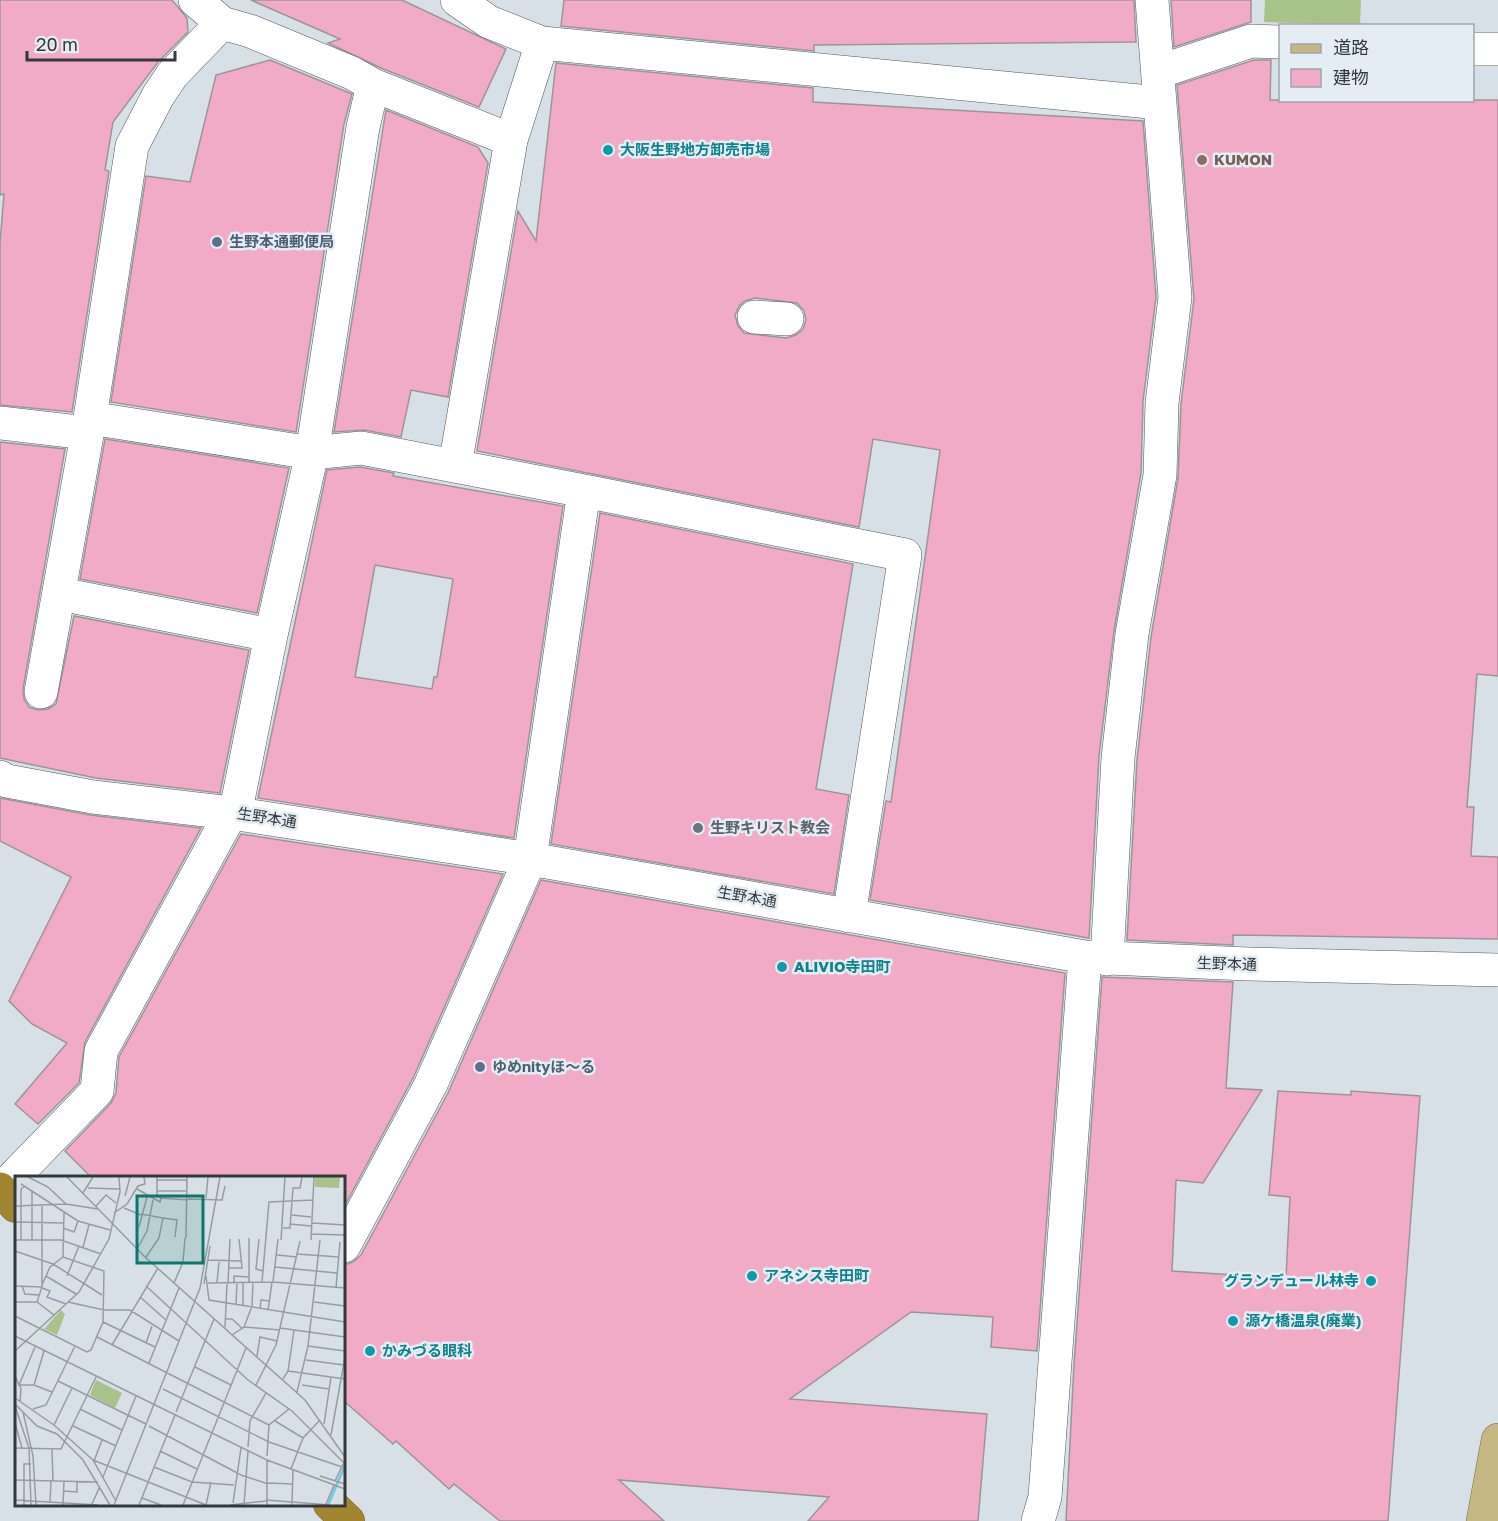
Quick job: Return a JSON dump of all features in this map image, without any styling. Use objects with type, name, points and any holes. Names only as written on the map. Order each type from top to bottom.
[{"type":"highway","points":[[332,1506],[348,1521]]},
{"type":"main road","points":[[1483,1521],[1498,1440]]},
{"type":"street","points":[[195,0],[222,23],[261,35],[352,73],[373,85],[511,140]]},
{"type":"street","points":[[457,0],[489,22],[543,43],[1159,88],[1251,41],[1279,42]]},
{"type":"street","points":[[1038,1521],[1045,1497],[1096,958],[1118,758],[1132,634],[1160,475],[1162,403],[1175,297],[1152,0]]},
{"type":"street","points":[[41,692],[89,425],[132,146],[158,96],[172,75],[222,23]]},
{"type":"street","points":[[455,466],[511,140],[543,43]]},
{"type":"street","points":[[1474,48],[1498,49]]},
{"type":"street","points":[[22,1176],[97,1090],[101,1051],[238,800],[271,635],[312,453],[356,171],[373,85]]},
{"type":"street","points":[[754,317],[787,319]]},
{"type":"street","points":[[0,423],[89,425],[312,453],[361,448],[584,490],[905,555],[849,916]]},
{"type":"street","points":[[345,1244],[431,1084],[530,859],[584,490]]},
{"type":"street","points":[[60,594],[271,635]]},
{"type":"street","name":"生野本通","points":[[0,777],[7,781],[93,797],[231,813],[530,859],[1096,958],[1498,970]]},
{"type":"green space","points":[[1265,0],[1361,0],[1360,24],[1264,22]]},
{"type":"building","points":[[0,0],[172,0],[187,18],[188,32],[158,62],[113,122],[105,170],[109,171],[72,412],[0,405],[0,243],[4,194],[0,195]]},
{"type":"building","points":[[251,0],[402,0],[506,49],[479,107],[381,68],[328,43],[340,39]]},
{"type":"building","points":[[564,0],[1134,0],[1136,42],[814,45],[814,51],[561,26]]},
{"type":"building","points":[[1171,0],[1251,0],[1251,22],[1174,47]]},
{"type":"building","points":[[270,60],[352,94],[344,124],[296,432],[111,402],[146,176],[190,182],[216,75]]},
{"type":"building","points":[[1254,60],[1271,60],[1270,100],[1279,100],[1279,102],[1498,100],[1498,676],[1477,674],[1467,807],[1474,807],[1471,856],[1498,857],[1498,939],[1233,935],[1233,945],[1127,940],[1137,760],[1151,637],[1178,478],[1181,404],[1194,299],[1177,85]]},
{"type":"building","points":[[556,63],[813,88],[813,102],[1143,121],[1156,297],[1143,401],[1141,473],[1114,631],[1099,756],[1089,938],[870,900],[886,801],[891,802],[940,450],[873,439],[859,527],[477,451],[518,211],[536,241]],"holes":[[[755,298],[797,303],[804,311],[806,320],[803,329],[796,335],[786,338],[744,333],[738,326],[735,315],[739,306],[745,301]]]},
{"type":"building","points":[[386,110],[478,147],[488,163],[448,397],[411,390],[401,437],[364,430],[334,432]]},
{"type":"building","points":[[105,439],[289,468],[257,613],[80,579]]},
{"type":"building","points":[[0,442],[65,449],[23,689],[24,699],[29,707],[38,710],[48,709],[56,704],[74,616],[249,650],[220,793],[96,778],[0,758]]},
{"type":"building","points":[[360,467],[394,473],[393,476],[563,506],[514,838],[258,798],[327,470]],"holes":[[[375,565],[453,579],[437,677],[434,677],[432,689],[355,677]]]},
{"type":"building","points":[[600,513],[853,564],[816,789],[849,795],[834,894],[551,844]]},
{"type":"building","points":[[0,798],[90,815],[201,828],[85,1042],[79,1083],[38,1124],[15,1104],[67,1043],[32,1024],[9,1001],[71,877],[0,841]]},
{"type":"building","points":[[241,834],[503,874],[414,1076],[345,1205],[345,1176],[90,1176],[65,1151],[111,1103],[116,1093],[119,1057]]},
{"type":"building","points":[[541,880],[1065,973],[1037,1351],[991,1347],[993,1317],[911,1312],[790,1399],[987,1414],[978,1521],[808,1521],[829,1497],[619,1480],[664,1521],[500,1521],[454,1484],[449,1489],[396,1441],[393,1444],[345,1402],[345,1265],[353,1262],[361,1255],[448,1093]]},
{"type":"building","points":[[1102,977],[1233,982],[1226,1088],[1262,1090],[1203,1183],[1176,1180],[1172,1271],[1286,1278],[1290,1197],[1269,1195],[1278,1091],[1351,1095],[1351,1091],[1420,1096],[1388,1521],[1066,1521],[1074,1365]]},
{"type":"place","name":"大阪生野地方卸売市場","points":[[608,150]]},
{"type":"place","name":"KUMON","points":[[1202,160]]},
{"type":"place","name":"生野本通郵便局","points":[[217,242]]},
{"type":"place","name":"生野キリスト教会","points":[[698,828]]},
{"type":"place","name":"ALIVIO寺田町","points":[[782,967]]},
{"type":"place","name":"ゆめnityほ〜る","points":[[480,1067]]},
{"type":"place","name":"アネシス寺田町","points":[[752,1276]]},
{"type":"place","name":"グランデュール林寺","points":[[1371,1281]]},
{"type":"place","name":"源ケ橋温泉(廃業)","points":[[1233,1321]]},
{"type":"place","name":"かみづる眼科","points":[[370,1351]]}]
